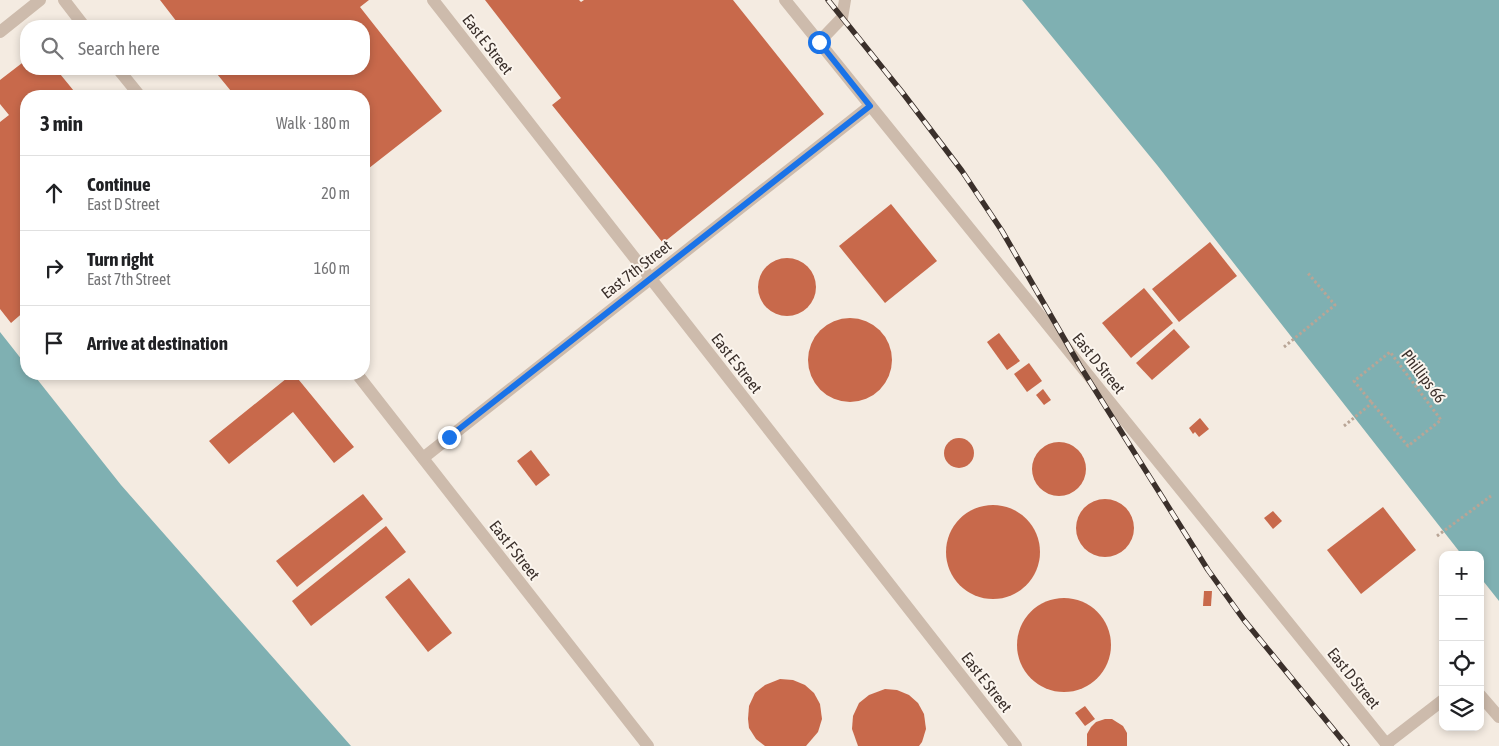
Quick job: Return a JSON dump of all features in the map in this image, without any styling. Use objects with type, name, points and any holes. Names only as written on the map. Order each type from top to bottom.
[{"type":"street","points":[[0,32],[40,0]]},
{"type":"street","points":[[64,0],[79,20]]},
{"type":"street","name":"East E Street","points":[[433,0],[1016,746]]},
{"type":"street","name":"East D Street","points":[[785,0],[1387,745]]},
{"type":"street","points":[[819,42],[842,18],[845,0]]},
{"type":"street","points":[[123,75],[135,90]]},
{"type":"street","name":"East 7th Street","points":[[423,458],[870,106]]},
{"type":"street","name":"East F Street","points":[[362,380],[648,746]]},
{"type":"street","points":[[1484,700],[1499,717]]},
{"type":"street","points":[[1387,745],[1439,703]]},
{"type":"path","points":[[1284,347],[1335,305],[1307,272]]},
{"type":"path","name":"Phillips 66","points":[[1390,352],[1441,420],[1408,446],[1372,402],[1354,381],[1390,352]]},
{"type":"path","points":[[1344,426],[1372,402]]},
{"type":"path","points":[[1437,536],[1491,496]]},
{"type":"water","points":[[1022,0],[1499,0],[1499,601],[1484,582],[1484,551],[1459,551],[1157,165]]},
{"type":"water","points":[[0,332],[20,357],[20,380],[38,380],[121,485],[351,746],[0,746]]},
{"type":"building","points":[[160,0],[369,0],[360,7],[442,111],[370,167],[370,90],[230,90],[218,75],[370,75],[370,20],[175,20]]},
{"type":"building","points":[[485,0],[579,0],[581,2],[584,0],[733,0],[824,114],[663,243],[552,105],[561,98]]},
{"type":"building","points":[[20,65],[20,75],[61,75],[73,90],[20,90],[20,315],[11,323],[0,309],[0,122],[9,115],[0,104],[0,80]]},
{"type":"building","points":[[891,204],[937,261],[885,303],[839,246]]},
{"type":"building","points":[[1210,242],[1237,276],[1179,322],[1152,289]]},
{"type":"building","points":[[781,258],[793,258],[808,266],[816,281],[816,293],[808,308],[793,316],[781,316],[766,308],[758,293],[758,281],[766,266]]},
{"type":"building","points":[[1144,288],[1173,323],[1131,358],[1102,323]]},
{"type":"building","points":[[842,318],[858,318],[874,325],[885,336],[892,352],[889,376],[880,390],[874,395],[858,402],[842,402],[826,395],[815,384],[808,368],[808,352],[815,336],[826,325]]},
{"type":"building","points":[[1174,329],[1190,347],[1152,380],[1136,363]]},
{"type":"building","points":[[999,333],[1020,361],[1007,370],[987,342]]},
{"type":"building","points":[[1029,363],[1042,381],[1027,392],[1014,374]]},
{"type":"building","points":[[285,380],[299,380],[354,447],[334,463],[293,412],[229,464],[209,441]]},
{"type":"building","points":[[1043,389],[1051,400],[1044,405],[1036,395]]},
{"type":"building","points":[[1200,418],[1209,429],[1199,437],[1195,432],[1193,434],[1189,428]]},
{"type":"building","points":[[959,438],[970,442],[974,453],[970,464],[959,468],[948,464],[944,453],[948,442]]},
{"type":"building","points":[[1059,442],[1069,444],[1078,450],[1084,459],[1086,469],[1084,479],[1078,488],[1069,494],[1059,496],[1049,494],[1040,488],[1034,479],[1032,469],[1034,459],[1040,450],[1049,444]]},
{"type":"building","points":[[531,450],[550,475],[536,486],[517,461]]},
{"type":"building","points":[[363,494],[383,519],[297,587],[276,561]]},
{"type":"building","points":[[1099,499],[1111,499],[1121,503],[1130,512],[1134,534],[1126,549],[1111,557],[1099,557],[1089,553],[1080,544],[1076,534],[1076,522],[1080,512],[1089,503]]},
{"type":"building","points":[[993,505],[1011,508],[1026,519],[1037,534],[1040,552],[1037,570],[1026,585],[1011,596],[993,599],[975,596],[960,585],[949,570],[946,552],[949,534],[960,519],[975,508]]},
{"type":"building","points":[[1383,507],[1416,550],[1361,594],[1327,550]]},
{"type":"building","points":[[1273,511],[1282,521],[1273,529],[1264,518]]},
{"type":"building","points":[[386,526],[406,552],[311,626],[292,601]]},
{"type":"building","points":[[409,578],[452,633],[428,652],[385,597]]},
{"type":"building","points":[[1204,591],[1212,591],[1211,606],[1203,606]]},
{"type":"building","points":[[1064,598],[1082,601],[1097,612],[1108,627],[1111,645],[1108,663],[1097,678],[1082,689],[1064,692],[1046,689],[1031,678],[1020,663],[1017,645],[1020,627],[1031,612],[1046,601]]},
{"type":"building","points":[[780,679],[793,680],[805,685],[814,693],[820,704],[822,719],[818,732],[806,746],[765,746],[756,739],[749,728],[749,706],[755,693],[765,685]]},
{"type":"building","points":[[885,689],[897,690],[909,695],[918,703],[924,714],[926,729],[919,746],[858,746],[852,729],[853,716],[859,703],[869,695]]},
{"type":"building","points":[[1085,706],[1095,719],[1085,726],[1075,713]]},
{"type":"building","points":[[1112,719],[1123,726],[1127,733],[1127,746],[1087,746],[1087,734],[1091,727],[1096,722]]},
{"type":"railway","points":[[828,0],[902,92],[962,171],[1002,231],[1080,366],[1208,570],[1244,620],[1347,746]]},
{"type":"route","points":[[449,437],[870,106],[819,42]]}]
